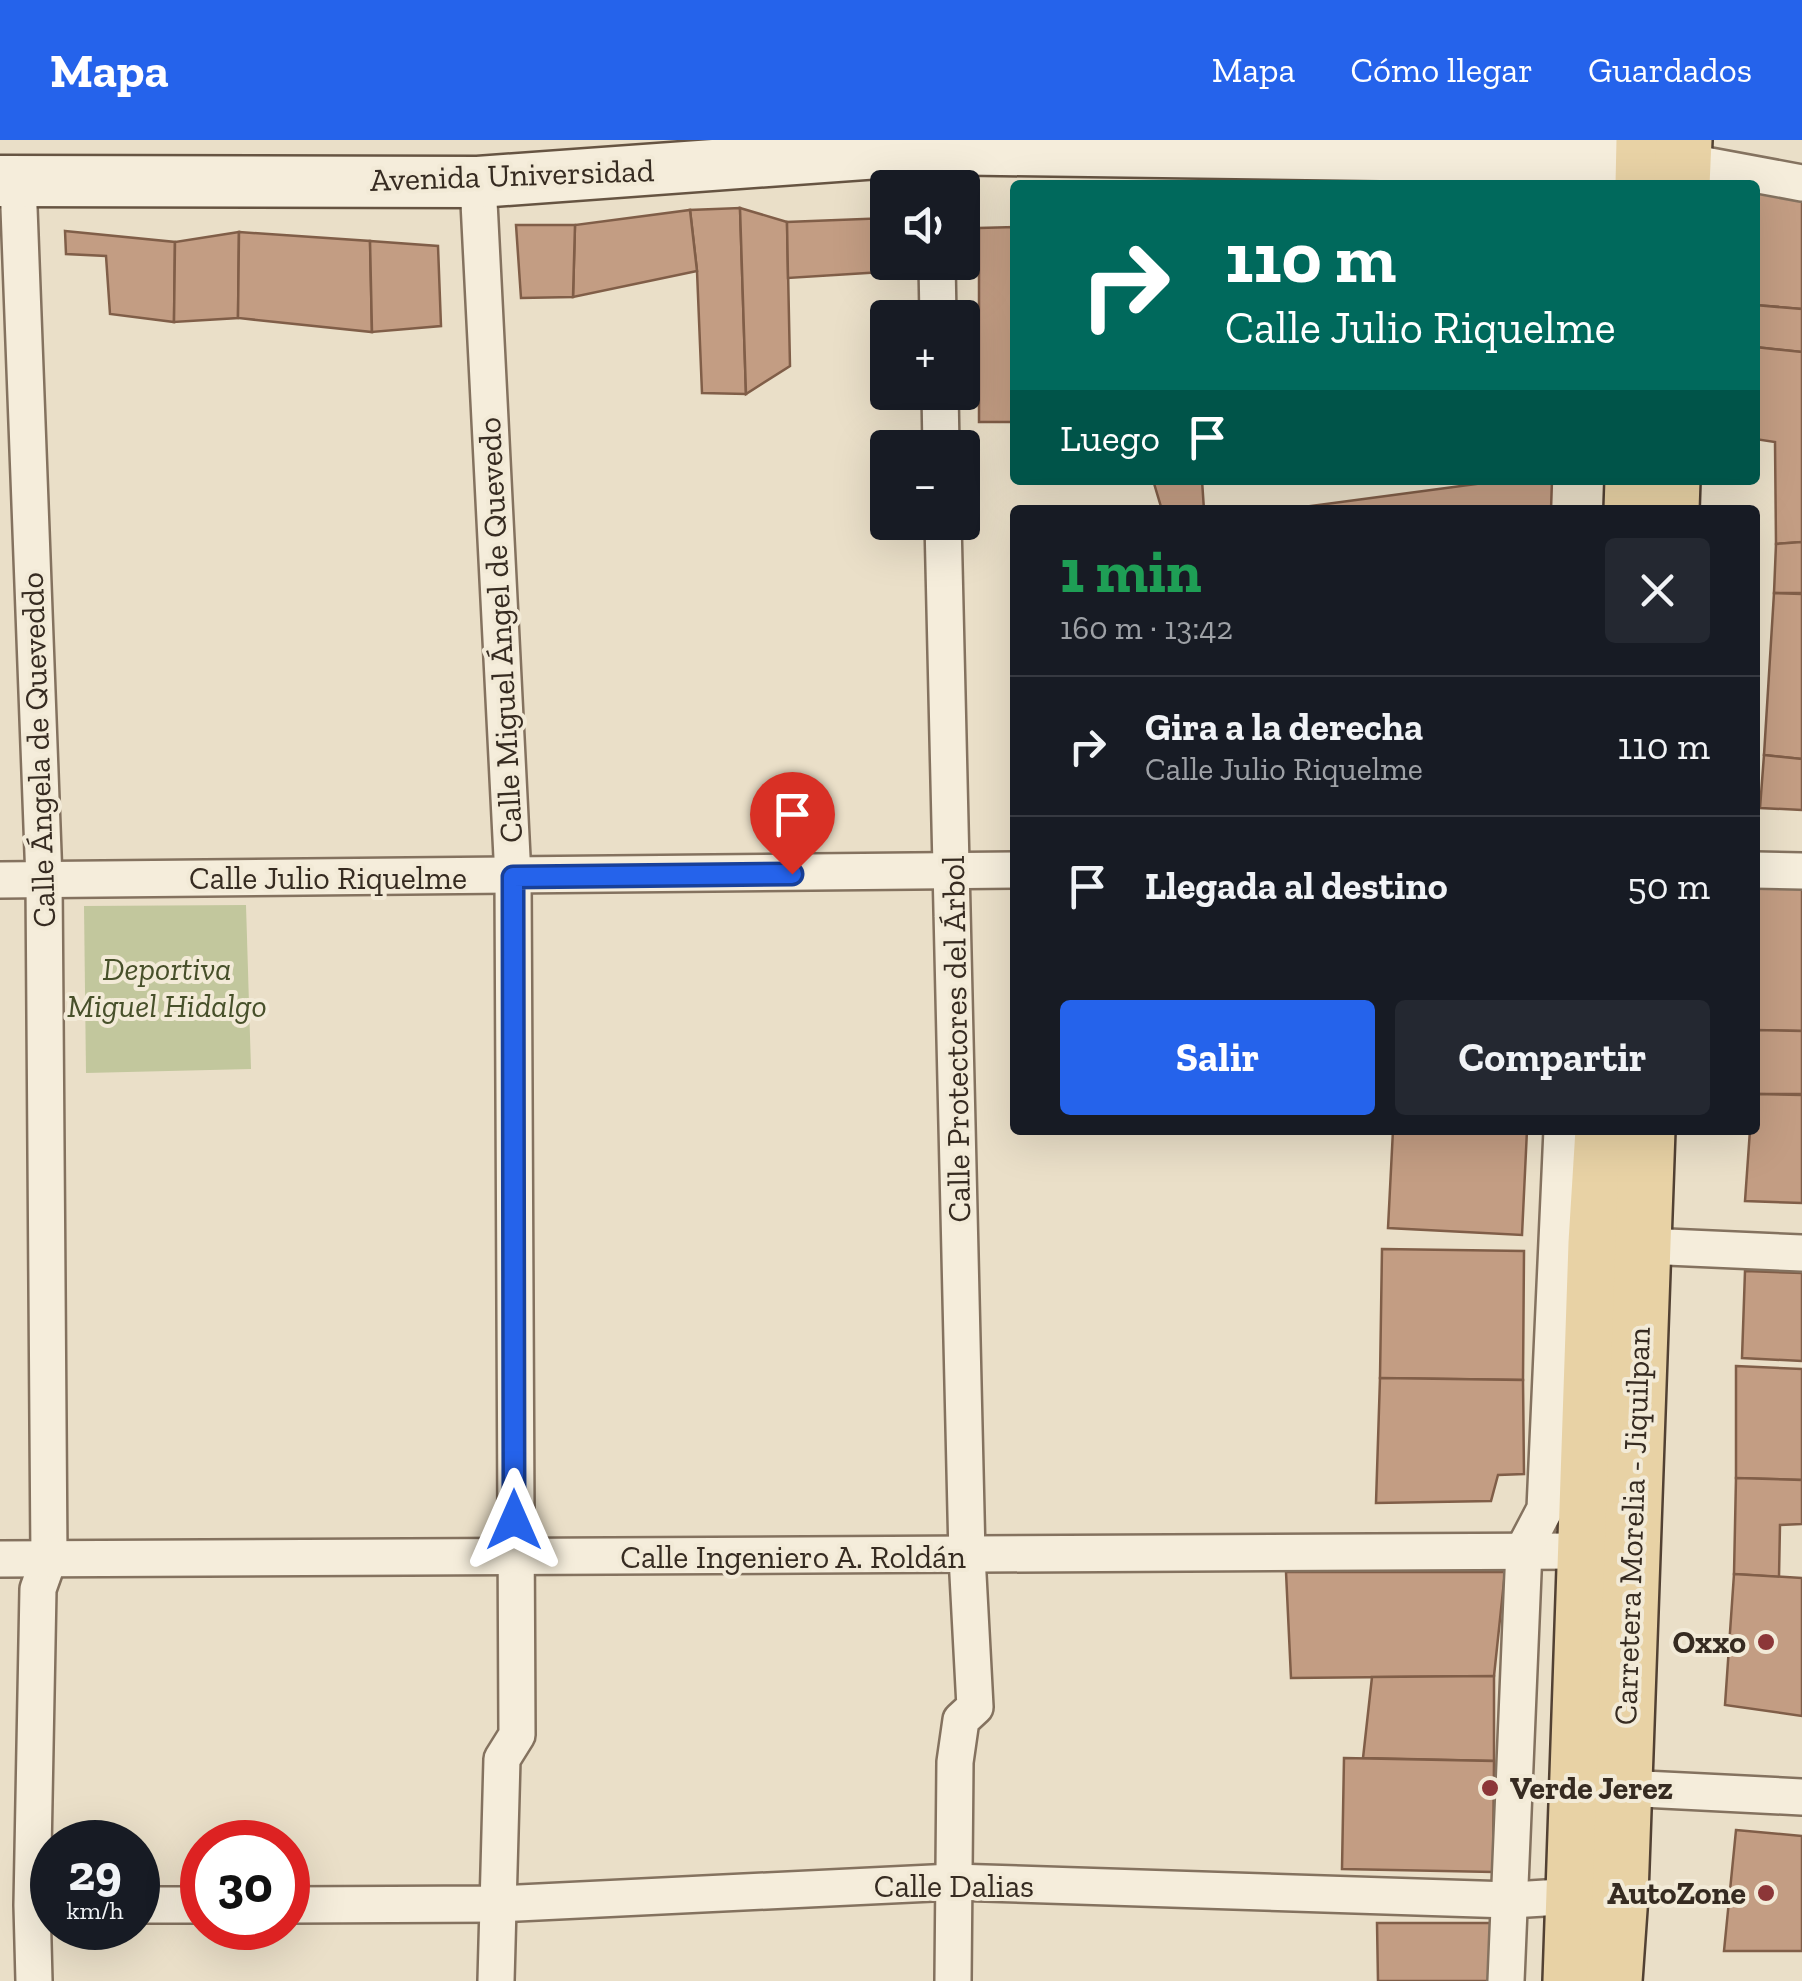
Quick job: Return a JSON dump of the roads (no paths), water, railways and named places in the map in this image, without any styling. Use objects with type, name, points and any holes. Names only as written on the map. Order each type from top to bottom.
[{"type":"main road","name":"Carretera Morelia - Jiquilpan","points":[[1571,1981],[1596,1895],[1601,1787],[1619,1244],[1604,1135]]},
{"type":"main road","name":"Carretera Morelia - Jiquilpan","points":[[1601,1787],[1586,1550],[1619,1244],[1646,1135]]},
{"type":"main road","name":"Carretera Morelia - Jiquilpan","points":[[1596,1895],[1614,1981]]},
{"type":"street","name":"Avenida Universidad","points":[[9,181],[478,182],[635,156],[934,168],[1600,158],[1663,161]]},
{"type":"street","points":[[1663,161],[1802,183]]},
{"type":"street","name":"Calle Ángela de Queveddo","points":[[9,181],[44,880],[49,1558],[38,1589],[28,1905],[34,1981]]},
{"type":"street","name":"Calle Miguel Ángel de Quevedo","points":[[478,182],[513,877],[518,1735],[502,1759],[496,1981]]},
{"type":"street","name":"Calle Protectores del Árbol","points":[[943,540],[967,1556],[975,1707],[961,1720],[955,1762],[952,1882]]},
{"type":"street","name":"Calle Julio Riquelme","points":[[0,880],[1010,870]]},
{"type":"street","points":[[1760,870],[1802,870]]},
{"type":"street","points":[[1506,1981],[1524,1550],[1546,1509],[1562,1135]]},
{"type":"street","points":[[1619,1244],[1802,1253]]},
{"type":"street","name":"Calle Ingeniero A. Roldán","points":[[0,1559],[1586,1550]]},
{"type":"street","points":[[1601,1787],[1802,1797]]},
{"type":"street","points":[[952,1882],[953,1981]]},
{"type":"street","name":"Calle Dalias","points":[[310,1905],[496,1904],[952,1882],[1510,1900],[1596,1895]]},
{"type":"place","name":"Oxxo","points":[[1766,1642]]},
{"type":"place","name":"Verde Jerez","points":[[1490,1788]]},
{"type":"place","name":"AutoZone","points":[[1766,1893]]},
{"type":"park label","name":"Deportiva Miguel Hidalgo","points":[[167,988]]}]
